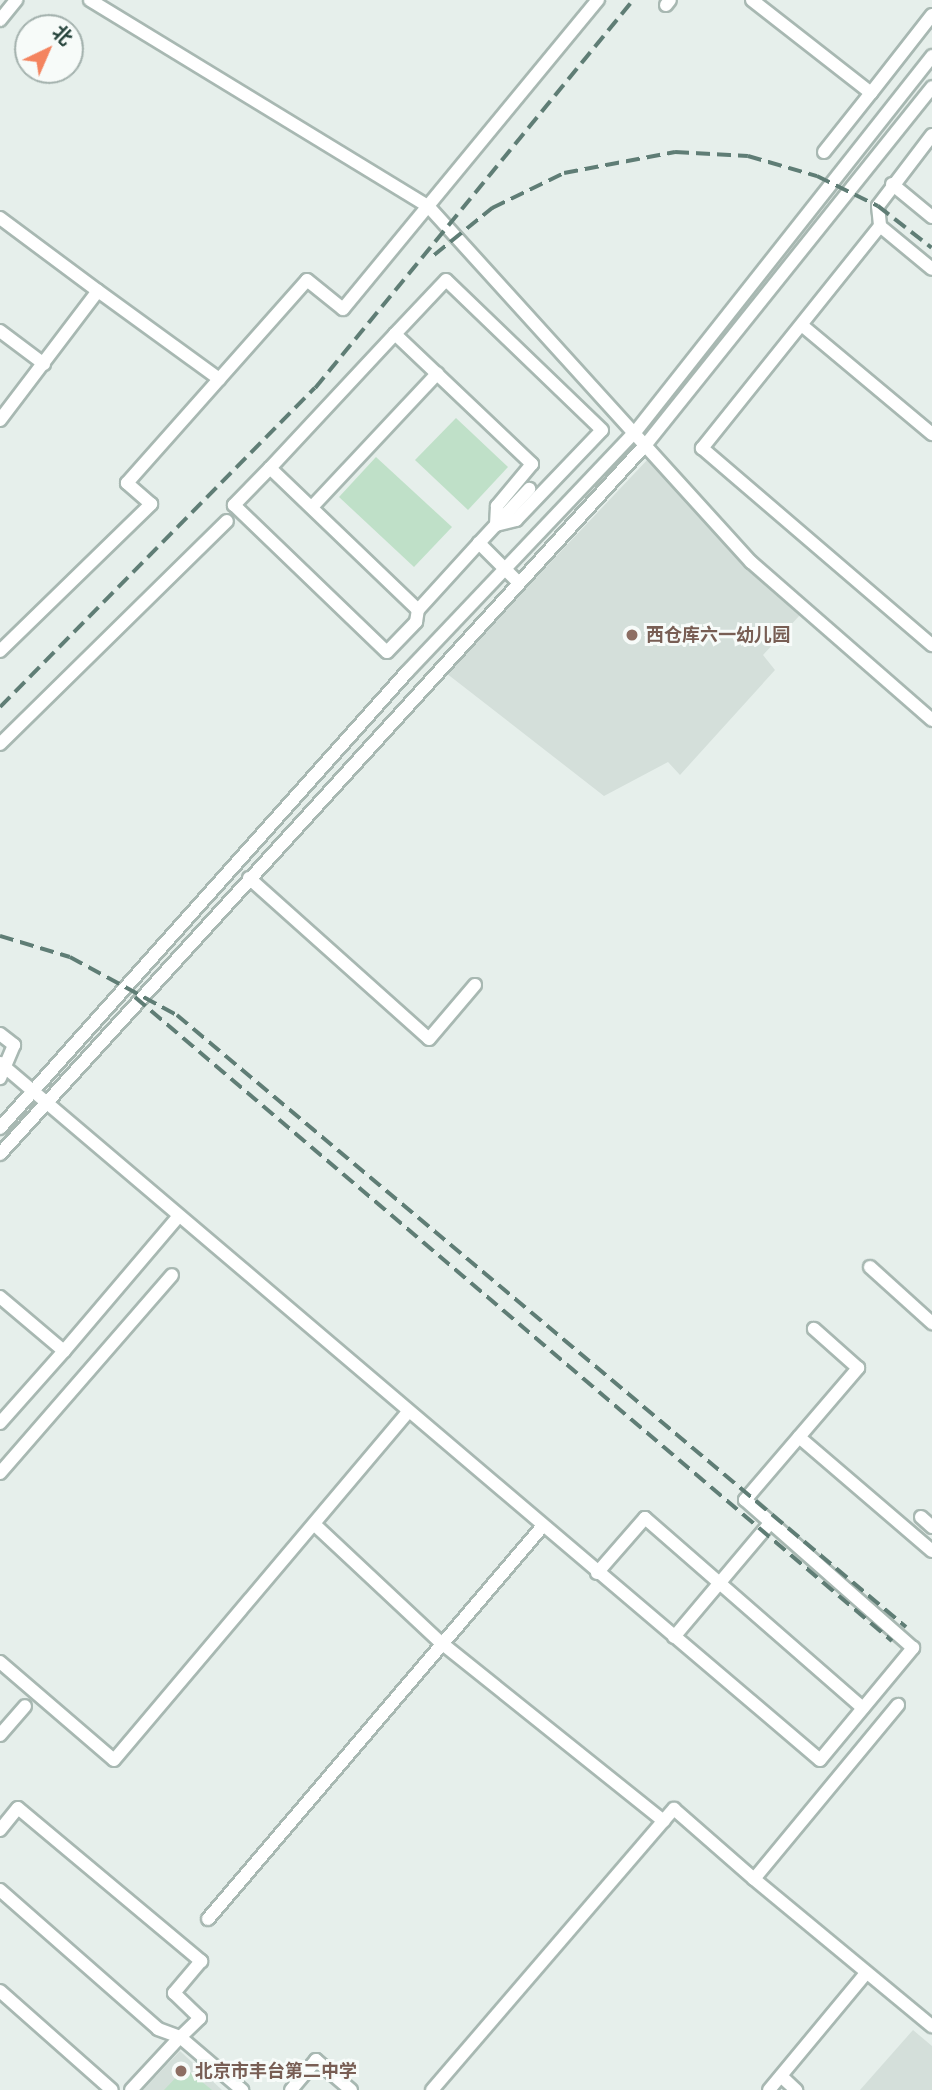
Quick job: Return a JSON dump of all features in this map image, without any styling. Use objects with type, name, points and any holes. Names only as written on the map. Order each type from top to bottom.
[{"type":"street","points":[[0,20],[16,0]]},
{"type":"street","points":[[90,0],[428,206],[636,431],[751,562],[932,720]]},
{"type":"street","points":[[0,651],[151,504],[127,483],[307,280],[343,309],[598,0]]},
{"type":"street","points":[[752,0],[871,93]]},
{"type":"street","points":[[824,152],[932,15]]},
{"type":"street","points":[[0,1128],[505,569],[636,431],[932,56]]},
{"type":"street","points":[[0,1154],[646,443],[932,86]]},
{"type":"street","points":[[932,135],[892,184],[878,206],[880,226],[804,327],[702,448],[932,645]]},
{"type":"street","points":[[892,184],[932,217]]},
{"type":"street","points":[[0,218],[219,379]]},
{"type":"street","points":[[880,226],[932,269]]},
{"type":"street","points":[[496,525],[516,520],[602,430],[446,280],[234,505],[387,652],[416,622],[418,610],[529,489]]},
{"type":"street","points":[[0,420],[98,291]]},
{"type":"street","points":[[804,327],[932,434]]},
{"type":"street","points":[[0,331],[44,364]]},
{"type":"street","points":[[395,334],[532,464],[497,506],[496,525]]},
{"type":"street","points":[[312,507],[437,374]]},
{"type":"street","points":[[270,468],[418,610]]},
{"type":"street","points":[[0,744],[227,521]]},
{"type":"street","points":[[479,543],[519,583]]},
{"type":"street","points":[[249,878],[429,1039],[475,985]]},
{"type":"street","points":[[0,1034],[14,1045],[3,1070],[33,1090],[407,1413],[820,1760],[913,1648],[745,1500],[858,1368],[814,1329]]},
{"type":"street","points":[[0,1423],[179,1216]]},
{"type":"street","points":[[870,1266],[932,1323]]},
{"type":"street","points":[[0,1474],[172,1275]]},
{"type":"street","points":[[0,1297],[64,1351]]},
{"type":"street","points":[[0,1662],[114,1760],[407,1413]]},
{"type":"street","points":[[799,1437],[932,1551]]},
{"type":"street","points":[[921,1517],[932,1527]]},
{"type":"street","points":[[597,1573],[645,1518],[863,1708]]},
{"type":"street","points":[[674,1637],[771,1522]]},
{"type":"street","points":[[314,1524],[443,1643],[664,1821]]},
{"type":"street","points":[[208,1919],[542,1527]]},
{"type":"street","points":[[754,1879],[898,1705]]},
{"type":"street","points":[[0,1735],[25,1706]]},
{"type":"street","points":[[0,1830],[18,1808],[201,1961],[174,1993],[200,2018],[131,2090]]},
{"type":"street","points":[[432,2090],[674,1809],[932,2026]]},
{"type":"street","points":[[0,1890],[158,2029],[180,2037],[242,2090]]},
{"type":"street","points":[[769,2090],[866,1973]]},
{"type":"street","points":[[0,1991],[113,2090]]},
{"type":"street","points":[[291,2090],[316,2060],[351,2090]]},
{"type":"street","points":[[781,2076],[796,2090]]},
{"type":"shaded area","name":"西仓库六一幼儿园","points":[[649,458],[800,615],[763,655],[775,670],[680,775],[668,762],[604,796],[446,673]]},
{"type":"shaded area","points":[[913,2030],[932,2046],[932,2090],[860,2090]]},
{"type":"shaded area","name":"北京市丰台第二中学","points":[[180,2051],[222,2090],[143,2090]]},
{"type":"green space","points":[[456,418],[508,467],[468,510],[415,460]]},
{"type":"green space","points":[[376,457],[452,527],[414,567],[339,497]]},
{"type":"green space","points":[[185,2068],[212,2090],[164,2090]]},
{"type":"railway","points":[[0,707],[315,388],[633,0]]},
{"type":"railway","points":[[434,255],[492,208],[564,173],[675,152],[748,156],[817,176],[878,206],[932,248]]},
{"type":"railway","points":[[0,936],[70,957],[177,1015],[906,1627]]},
{"type":"railway","points":[[135,997],[892,1641]]},
{"type":"place","name":"西仓库六一幼儿园","points":[[632,635]]},
{"type":"place","name":"北京市丰台第二中学","points":[[181,2071]]}]
